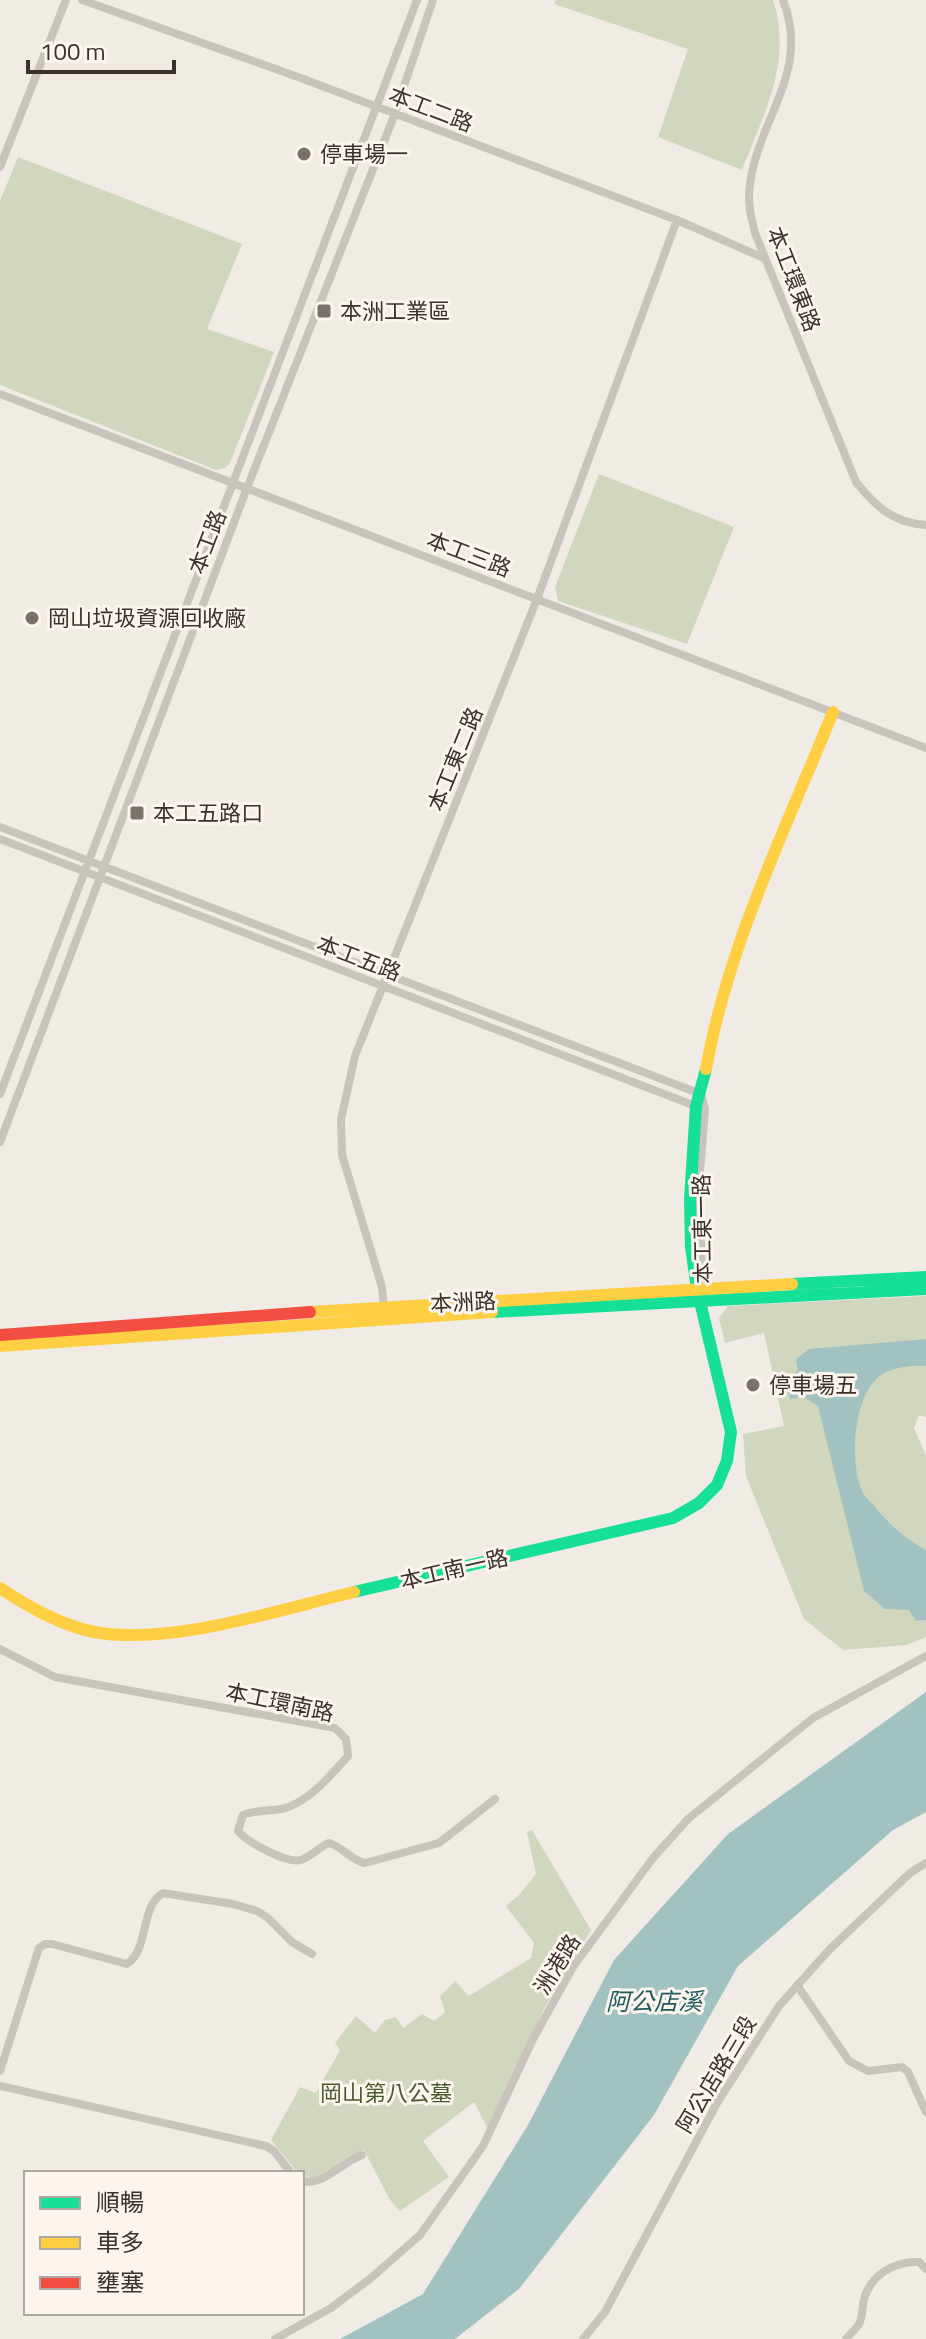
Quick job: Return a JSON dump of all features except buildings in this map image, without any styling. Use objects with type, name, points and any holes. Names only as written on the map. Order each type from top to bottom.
[{"type":"main road","name":"本工東一路","points":[[701,1292],[692,1243],[692,1200],[701,1103],[712,1034],[740,941],[833,712]]},
{"type":"main road","name":"本洲路","points":[[0,1335],[926,1277]]},
{"type":"main road","name":"本洲路","points":[[701,1292],[926,1289]]},
{"type":"main road","name":"本工南一路","points":[[0,1588],[45,1616],[96,1633],[149,1637],[673,1518],[692,1510],[713,1490],[724,1474],[730,1455],[731,1432],[701,1292]]},
{"type":"main road","name":"本洲路","points":[[0,1346],[385,1313]]},
{"type":"street","points":[[0,167],[66,0]]},
{"type":"street","name":"本工二路","points":[[82,0],[677,220],[764,258]]},
{"type":"street","name":"本工路","points":[[1,1090],[417,0]]},
{"type":"street","name":"本工路","points":[[0,1142],[247,488],[394,116],[433,0]]},
{"type":"street","name":"本工環東路","points":[[783,0],[790,26],[791,60],[785,86],[753,167],[749,208],[764,258],[856,482],[886,514],[908,524],[926,525]]},
{"type":"street","name":"本工東二路","points":[[385,1313],[382,1287],[342,1155],[341,1119],[355,1056],[537,599],[677,220]]},
{"type":"street","name":"本工三路","points":[[0,394],[926,748]]},
{"type":"street","name":"本工五路","points":[[0,827],[388,976],[701,1103]]},
{"type":"street","name":"本工五路","points":[[0,839],[701,1103]]},
{"type":"street","points":[[1,1090],[20,1092]]},
{"type":"street","points":[[1,1090],[15,1102]]},
{"type":"street","name":"本工環南路","points":[[0,1649],[55,1677],[335,1728],[346,1739],[348,1756],[330,1776],[296,1803],[283,1809],[254,1811],[243,1815],[239,1822],[238,1831],[245,1839],[289,1860],[305,1859],[329,1843],[365,1863],[432,1846],[495,1799]]},
{"type":"street","name":"洲港路","points":[[275,2339],[331,2308],[420,2235],[483,2146],[533,2039],[573,1967],[653,1858],[688,1819],[813,1718],[926,1656]]},
{"type":"street","name":"阿公店路三段","points":[[583,2339],[605,2312],[717,2103],[779,2006],[829,1950],[898,1884],[926,1863]]},
{"type":"street","points":[[0,2071],[39,1948],[52,1944],[127,1964],[136,1954],[154,1901],[163,1893],[257,1911],[292,1942],[312,1954]]},
{"type":"street","points":[[797,1985],[849,2061],[868,2071],[902,2067],[908,2072],[926,2112]]},
{"type":"street","points":[[0,2086],[266,2146],[274,2151],[289,2171]]},
{"type":"street","points":[[304,2181],[318,2181],[362,2155]]},
{"type":"street","points":[[846,2339],[860,2322],[865,2297],[873,2280],[886,2270],[908,2262],[919,2262],[926,2269]]},
{"type":"green space","points":[[556,0],[773,0],[780,45],[778,66],[767,108],[742,170],[658,137],[688,49],[554,4]]},
{"type":"green space","points":[[18,157],[242,244],[207,329],[274,352],[230,463],[225,468],[216,470],[0,385],[0,201]]},
{"type":"green space","points":[[599,474],[734,527],[687,644],[558,601],[555,587]]},
{"type":"green space","points":[[926,1296],[926,1417],[919,1415],[914,1428],[926,1456],[926,1637],[907,1645],[843,1650],[804,1619],[746,1476],[743,1434],[784,1426],[764,1333],[725,1343],[719,1318],[728,1306]]},
{"type":"green space","name":"岡山第八公墓","points":[[532,1830],[591,1930],[544,2009],[488,2129],[474,2102],[423,2141],[449,2177],[400,2211],[390,2200],[364,2150],[318,2178],[304,2176],[304,2171],[296,2171],[271,2140],[300,2087],[316,2093],[340,2050],[335,2043],[356,2016],[375,2033],[385,2020],[396,2017],[403,2028],[422,2014],[434,2021],[445,2012],[440,1996],[455,1981],[469,1996],[531,1958],[534,1943],[506,1906],[536,1874],[527,1832]]},
{"type":"water","points":[[926,1339],[926,1366],[894,1369],[874,1382],[860,1411],[855,1447],[858,1480],[864,1495],[898,1531],[926,1550],[926,1620],[916,1621],[909,1610],[885,1609],[864,1591],[818,1406],[804,1397],[790,1399],[785,1378],[798,1371],[796,1359],[809,1349]]},
{"type":"water","name":"阿公店溪","points":[[926,1692],[926,1812],[893,1830],[738,1966],[654,2115],[519,2289],[455,2339],[340,2339],[423,2294],[528,2125],[614,1960],[728,1834]]},
{"type":"traffic: fast","points":[[354,1592],[673,1518],[699,1503],[717,1485],[727,1461],[731,1432],[697,1289],[691,1247],[690,1199],[696,1106],[706,1069]]},
{"type":"traffic: fast","points":[[792,1284],[926,1277]]},
{"type":"traffic: fast","points":[[492,1312],[926,1289]]},
{"type":"traffic: slow","points":[[706,1069],[743,932],[833,712]]},
{"type":"traffic: slow","points":[[310,1312],[792,1284]]},
{"type":"traffic: slow","points":[[0,1346],[492,1312]]},
{"type":"traffic: slow","points":[[0,1588],[69,1625],[94,1632],[124,1635],[156,1634],[224,1624],[354,1592]]},
{"type":"traffic: jam","points":[[0,1335],[310,1312]]},
{"type":"place","name":"停車場一","points":[[304,154]]},
{"type":"place","name":"本洲工業區","points":[[324,311]]},
{"type":"place","name":"岡山垃圾資源回收廠","points":[[32,618]]},
{"type":"place","name":"本工五路口","points":[[137,813]]},
{"type":"place","name":"停車場五","points":[[753,1385]]}]
